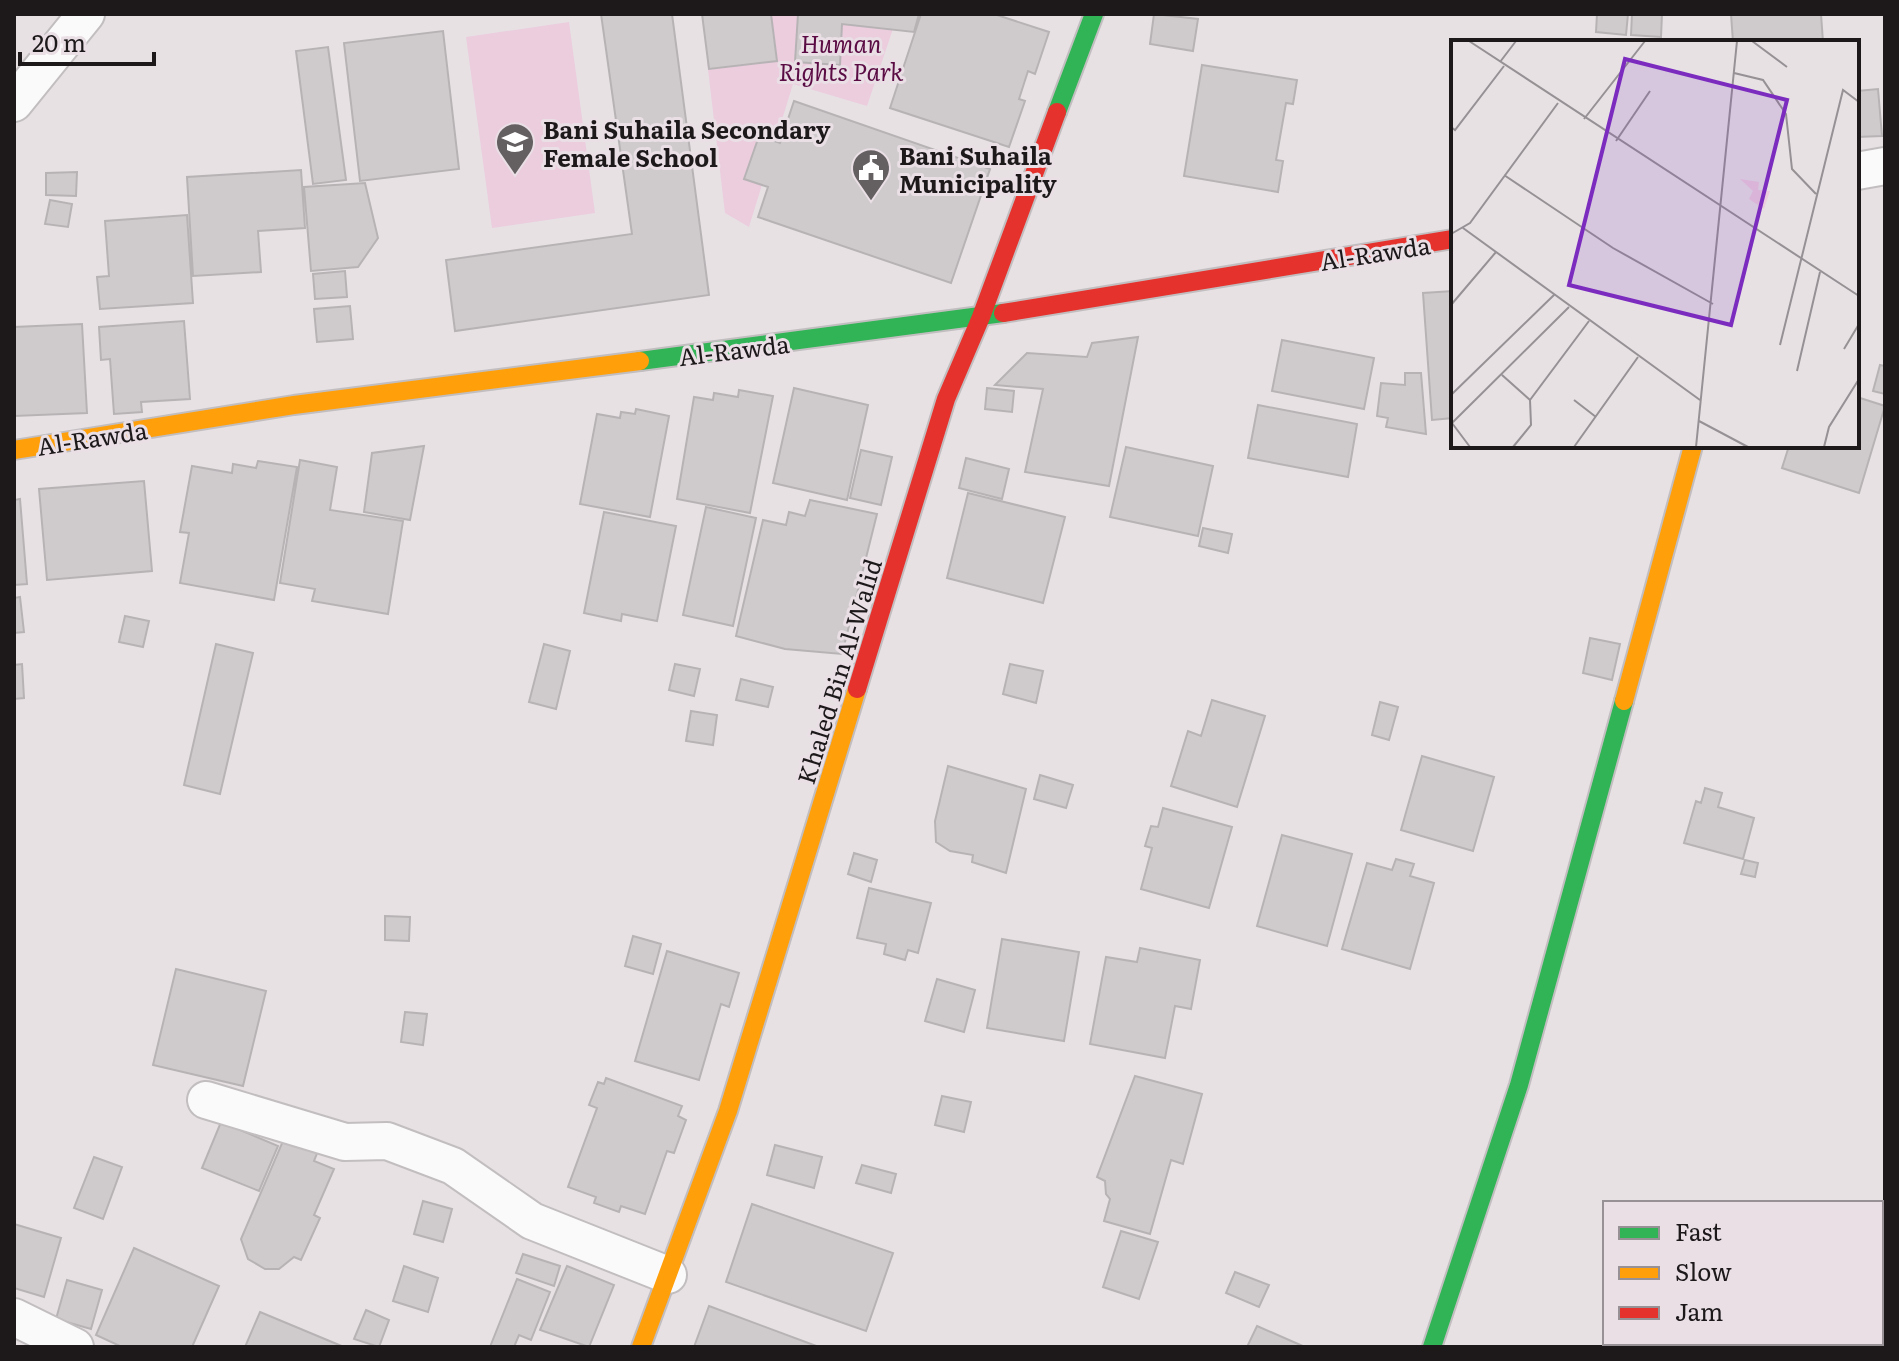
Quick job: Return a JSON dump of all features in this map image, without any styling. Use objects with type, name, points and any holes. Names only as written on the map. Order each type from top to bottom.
[{"type":"street","points":[[14,103],[86,14]]},
{"type":"street","name":"Khaled Bin Al-Walid","points":[[641,1347],[728,1111],[946,399],[981,317],[1094,14]]},
{"type":"street","points":[[1859,171],[1885,166]]},
{"type":"street","name":"Al-Rawda","points":[[14,450],[294,405],[981,317],[1451,239]]},
{"type":"street","points":[[1432,1347],[1519,1085],[1692,448]]},
{"type":"street","points":[[206,1100],[345,1142],[387,1141],[453,1166],[532,1221],[668,1275]]},
{"type":"street","points":[[14,1317],[75,1347]]},
{"type":"green space","name":"Human Rights Park","points":[[768,14],[898,14],[867,106],[793,84],[749,227],[725,213],[707,61],[772,51]]},
{"type":"green space","points":[[569,22],[595,213],[492,228],[466,37]]},
{"type":"building","points":[[601,14],[672,14],[709,295],[455,331],[446,260],[632,234]]},
{"type":"building","points":[[702,14],[771,14],[777,61],[709,69]]},
{"type":"building","points":[[798,14],[919,14],[914,32],[842,24],[840,65],[795,62]]},
{"type":"building","name":"Bani Suhaila Municipality","points":[[921,14],[994,14],[1049,32],[1035,74],[1028,71],[1019,99],[1025,101],[1009,147],[890,108]]},
{"type":"building","points":[[1154,14],[1198,19],[1193,51],[1150,44]]},
{"type":"building","points":[[1597,14],[1628,14],[1626,35],[1596,32]]},
{"type":"building","points":[[1632,14],[1662,14],[1661,37],[1631,35]]},
{"type":"building","points":[[1731,14],[1821,14],[1823,40],[1733,40]]},
{"type":"building","points":[[443,31],[459,169],[360,181],[344,43]]},
{"type":"building","points":[[328,47],[346,180],[313,184],[296,51]]},
{"type":"building","points":[[1202,65],[1297,80],[1293,104],[1286,103],[1276,160],[1283,161],[1278,192],[1184,176]]},
{"type":"building","points":[[1878,89],[1882,136],[1859,137],[1859,91]]},
{"type":"building","name":"Bani Suhaila Municipality","points":[[794,101],[990,169],[951,283],[758,217],[768,187],[744,179],[759,136],[780,143]]},
{"type":"building","points":[[301,170],[305,228],[258,231],[261,272],[193,276],[187,177]]},
{"type":"building","points":[[77,172],[76,196],[46,195],[46,173]]},
{"type":"building","points":[[365,183],[378,238],[358,267],[311,271],[304,187]]},
{"type":"building","points":[[50,200],[72,204],[68,227],[45,224]]},
{"type":"building","points":[[187,215],[193,303],[100,309],[97,277],[109,276],[105,221]]},
{"type":"building","points":[[345,271],[347,297],[315,299],[313,274]]},
{"type":"building","points":[[1451,291],[1451,418],[1432,420],[1423,293]]},
{"type":"building","points":[[350,306],[353,339],[317,342],[314,309]]},
{"type":"building","points":[[184,321],[190,399],[141,402],[142,412],[114,414],[110,359],[101,360],[99,327]]},
{"type":"building","points":[[82,324],[87,413],[14,416],[14,327]]},
{"type":"building","points":[[1138,337],[1109,486],[1025,472],[1043,389],[995,385],[1027,353],[1087,357],[1092,343]]},
{"type":"building","points":[[1282,340],[1374,358],[1364,409],[1272,391]]},
{"type":"building","points":[[1880,365],[1885,366],[1885,394],[1873,391]]},
{"type":"building","points":[[1405,373],[1421,373],[1426,434],[1386,427],[1388,418],[1377,416],[1381,383],[1405,385]]},
{"type":"building","points":[[794,388],[868,405],[847,500],[773,483]]},
{"type":"building","points":[[987,388],[1014,391],[1012,412],[985,409]]},
{"type":"building","points":[[739,390],[773,396],[750,513],[677,499],[694,397],[713,400],[714,393],[738,397]]},
{"type":"building","points":[[1859,398],[1885,406],[1859,493],[1782,468],[1788,448],[1859,448]]},
{"type":"building","points":[[1258,405],[1357,424],[1348,477],[1248,458]]},
{"type":"building","points":[[636,409],[669,416],[650,517],[580,504],[597,414],[620,418],[621,412],[635,414]]},
{"type":"building","points":[[424,446],[410,520],[364,512],[372,453]]},
{"type":"building","points":[[1126,447],[1213,466],[1198,536],[1110,517]]},
{"type":"building","points":[[861,450],[892,457],[881,505],[850,498]]},
{"type":"building","points":[[966,458],[1009,469],[1002,499],[959,488]]},
{"type":"building","points":[[300,460],[337,467],[330,510],[403,521],[388,614],[312,601],[315,589],[280,583]]},
{"type":"building","points":[[258,461],[297,467],[274,600],[180,583],[189,533],[180,532],[192,466],[232,473],[233,464],[256,468]]},
{"type":"building","points":[[144,481],[152,571],[47,580],[39,489]]},
{"type":"building","points":[[968,493],[1065,517],[1043,603],[947,578]]},
{"type":"building","points":[[20,499],[27,584],[14,585],[14,500]]},
{"type":"building","points":[[810,500],[877,514],[842,654],[785,649],[736,636],[763,520],[786,525],[789,512],[805,516]]},
{"type":"building","points":[[706,507],[756,518],[733,626],[683,615]]},
{"type":"building","points":[[604,512],[676,526],[657,621],[622,614],[621,621],[584,613]]},
{"type":"building","points":[[1203,528],[1232,534],[1228,553],[1199,546]]},
{"type":"building","points":[[20,597],[24,632],[14,633],[14,598]]},
{"type":"building","points":[[125,616],[149,621],[143,647],[119,642]]},
{"type":"building","points":[[1590,638],[1620,644],[1612,680],[1583,673]]},
{"type":"building","points":[[216,644],[253,653],[220,794],[184,785]]},
{"type":"building","points":[[544,644],[570,651],[556,709],[529,702]]},
{"type":"building","points":[[22,664],[24,698],[14,699],[14,665]]},
{"type":"building","points":[[675,664],[700,669],[694,696],[669,690]]},
{"type":"building","points":[[1010,664],[1043,671],[1036,703],[1003,694]]},
{"type":"building","points":[[741,679],[773,687],[768,707],[736,700]]},
{"type":"building","points":[[1212,700],[1265,716],[1237,807],[1171,786],[1188,731],[1201,736]]},
{"type":"building","points":[[1380,702],[1398,707],[1389,740],[1372,735]]},
{"type":"building","points":[[691,711],[717,715],[713,745],[686,741]]},
{"type":"building","points":[[1422,756],[1494,777],[1473,851],[1401,830]]},
{"type":"building","points":[[948,766],[1026,789],[1006,873],[972,862],[973,855],[950,851],[936,842],[935,821]]},
{"type":"building","points":[[1040,775],[1073,785],[1066,808],[1034,799]]},
{"type":"building","points":[[1705,788],[1722,793],[1718,807],[1754,818],[1743,859],[1684,843],[1696,801],[1701,803]]},
{"type":"building","points":[[1163,808],[1232,827],[1209,908],[1141,889],[1152,848],[1145,846],[1151,826],[1158,827]]},
{"type":"building","points":[[1282,835],[1352,854],[1327,946],[1257,926]]},
{"type":"building","points":[[854,853],[877,860],[871,882],[848,874]]},
{"type":"building","points":[[1396,859],[1414,864],[1410,876],[1434,883],[1410,969],[1342,949],[1367,863],[1392,870]]},
{"type":"building","points":[[1745,860],[1758,863],[1755,877],[1741,874]]},
{"type":"building","points":[[869,888],[931,903],[918,953],[908,950],[905,960],[884,954],[886,944],[857,938]]},
{"type":"building","points":[[385,916],[410,917],[409,941],[385,940]]},
{"type":"building","points":[[633,936],[661,944],[653,974],[625,966]]},
{"type":"building","points":[[1002,939],[1079,952],[1064,1041],[987,1028]]},
{"type":"building","points":[[1140,948],[1200,960],[1191,1009],[1175,1006],[1165,1058],[1090,1044],[1106,957],[1137,962]]},
{"type":"building","points":[[667,951],[739,973],[729,1007],[721,1004],[699,1080],[635,1061]]},
{"type":"building","points":[[176,969],[266,991],[243,1086],[153,1065]]},
{"type":"building","points":[[937,979],[975,990],[964,1032],[925,1021]]},
{"type":"building","points":[[405,1012],[427,1014],[423,1045],[401,1042]]},
{"type":"building","points":[[1135,1076],[1202,1094],[1183,1164],[1171,1160],[1150,1234],[1104,1221],[1110,1199],[1106,1194],[1105,1181],[1097,1177]]},
{"type":"building","points":[[606,1078],[682,1106],[678,1116],[686,1120],[674,1153],[667,1151],[645,1214],[621,1206],[619,1212],[594,1203],[596,1197],[568,1187],[597,1108],[589,1105],[598,1082],[604,1084]]},
{"type":"building","points":[[942,1096],[971,1102],[964,1132],[935,1125]]},
{"type":"building","points":[[221,1122],[278,1146],[259,1191],[202,1168]]},
{"type":"building","points":[[289,1127],[322,1141],[314,1161],[334,1169],[314,1215],[320,1218],[301,1260],[294,1257],[279,1269],[265,1269],[248,1259],[241,1239]]},
{"type":"building","points":[[775,1145],[822,1157],[814,1188],[767,1175]]},
{"type":"building","points":[[94,1157],[122,1167],[103,1219],[74,1208]]},
{"type":"building","points":[[862,1165],[896,1174],[891,1193],[856,1183]]},
{"type":"building","points":[[423,1201],[452,1209],[443,1242],[414,1234]]},
{"type":"building","points":[[752,1204],[893,1253],[866,1331],[726,1282]]},
{"type":"building","points":[[14,1224],[61,1238],[44,1297],[14,1288]]},
{"type":"building","points":[[1121,1231],[1158,1242],[1139,1299],[1103,1287]]},
{"type":"building","points":[[1883,1232],[1885,1233],[1883,1338]]},
{"type":"building","points":[[134,1248],[219,1286],[192,1347],[122,1347],[96,1335]]},
{"type":"building","points":[[523,1254],[560,1266],[554,1286],[516,1273]]},
{"type":"building","points":[[404,1266],[438,1278],[428,1312],[393,1301]]},
{"type":"building","points":[[567,1266],[614,1285],[589,1347],[540,1330]]},
{"type":"building","points":[[1235,1272],[1269,1285],[1259,1307],[1226,1293]]},
{"type":"building","points":[[517,1279],[550,1292],[531,1340],[519,1335],[514,1347],[490,1347]]},
{"type":"building","points":[[67,1280],[102,1290],[91,1329],[56,1319]]},
{"type":"building","points":[[709,1306],[819,1347],[694,1347]]},
{"type":"building","points":[[366,1310],[389,1320],[379,1347],[354,1339]]},
{"type":"building","points":[[260,1312],[344,1347],[245,1347]]},
{"type":"building","points":[[1257,1326],[1305,1347],[1247,1347]]},
{"type":"building","points":[[1618,1345],[1726,1345],[1725,1347]]},
{"type":"building","points":[[1780,1345],[1844,1345],[1843,1347]]},
{"type":"traffic: fast","points":[[1057,112],[1094,14]]},
{"type":"traffic: fast","points":[[640,361],[1003,313]]},
{"type":"traffic: fast","points":[[1432,1347],[1519,1085],[1624,701]]},
{"type":"traffic: slow","points":[[14,450],[294,405],[640,361]]},
{"type":"traffic: slow","points":[[1624,701],[1692,448]]},
{"type":"traffic: slow","points":[[641,1347],[728,1111],[857,689]]},
{"type":"traffic: jam","points":[[857,689],[946,399],[981,317],[1057,112]]},
{"type":"traffic: jam","points":[[1003,313],[1451,239]]},
{"type":"place","name":"Bani Suhaila Secondary Female School","points":[[515,176]]},
{"type":"place","name":"Bani Suhaila Municipality","points":[[871,202]]}]
